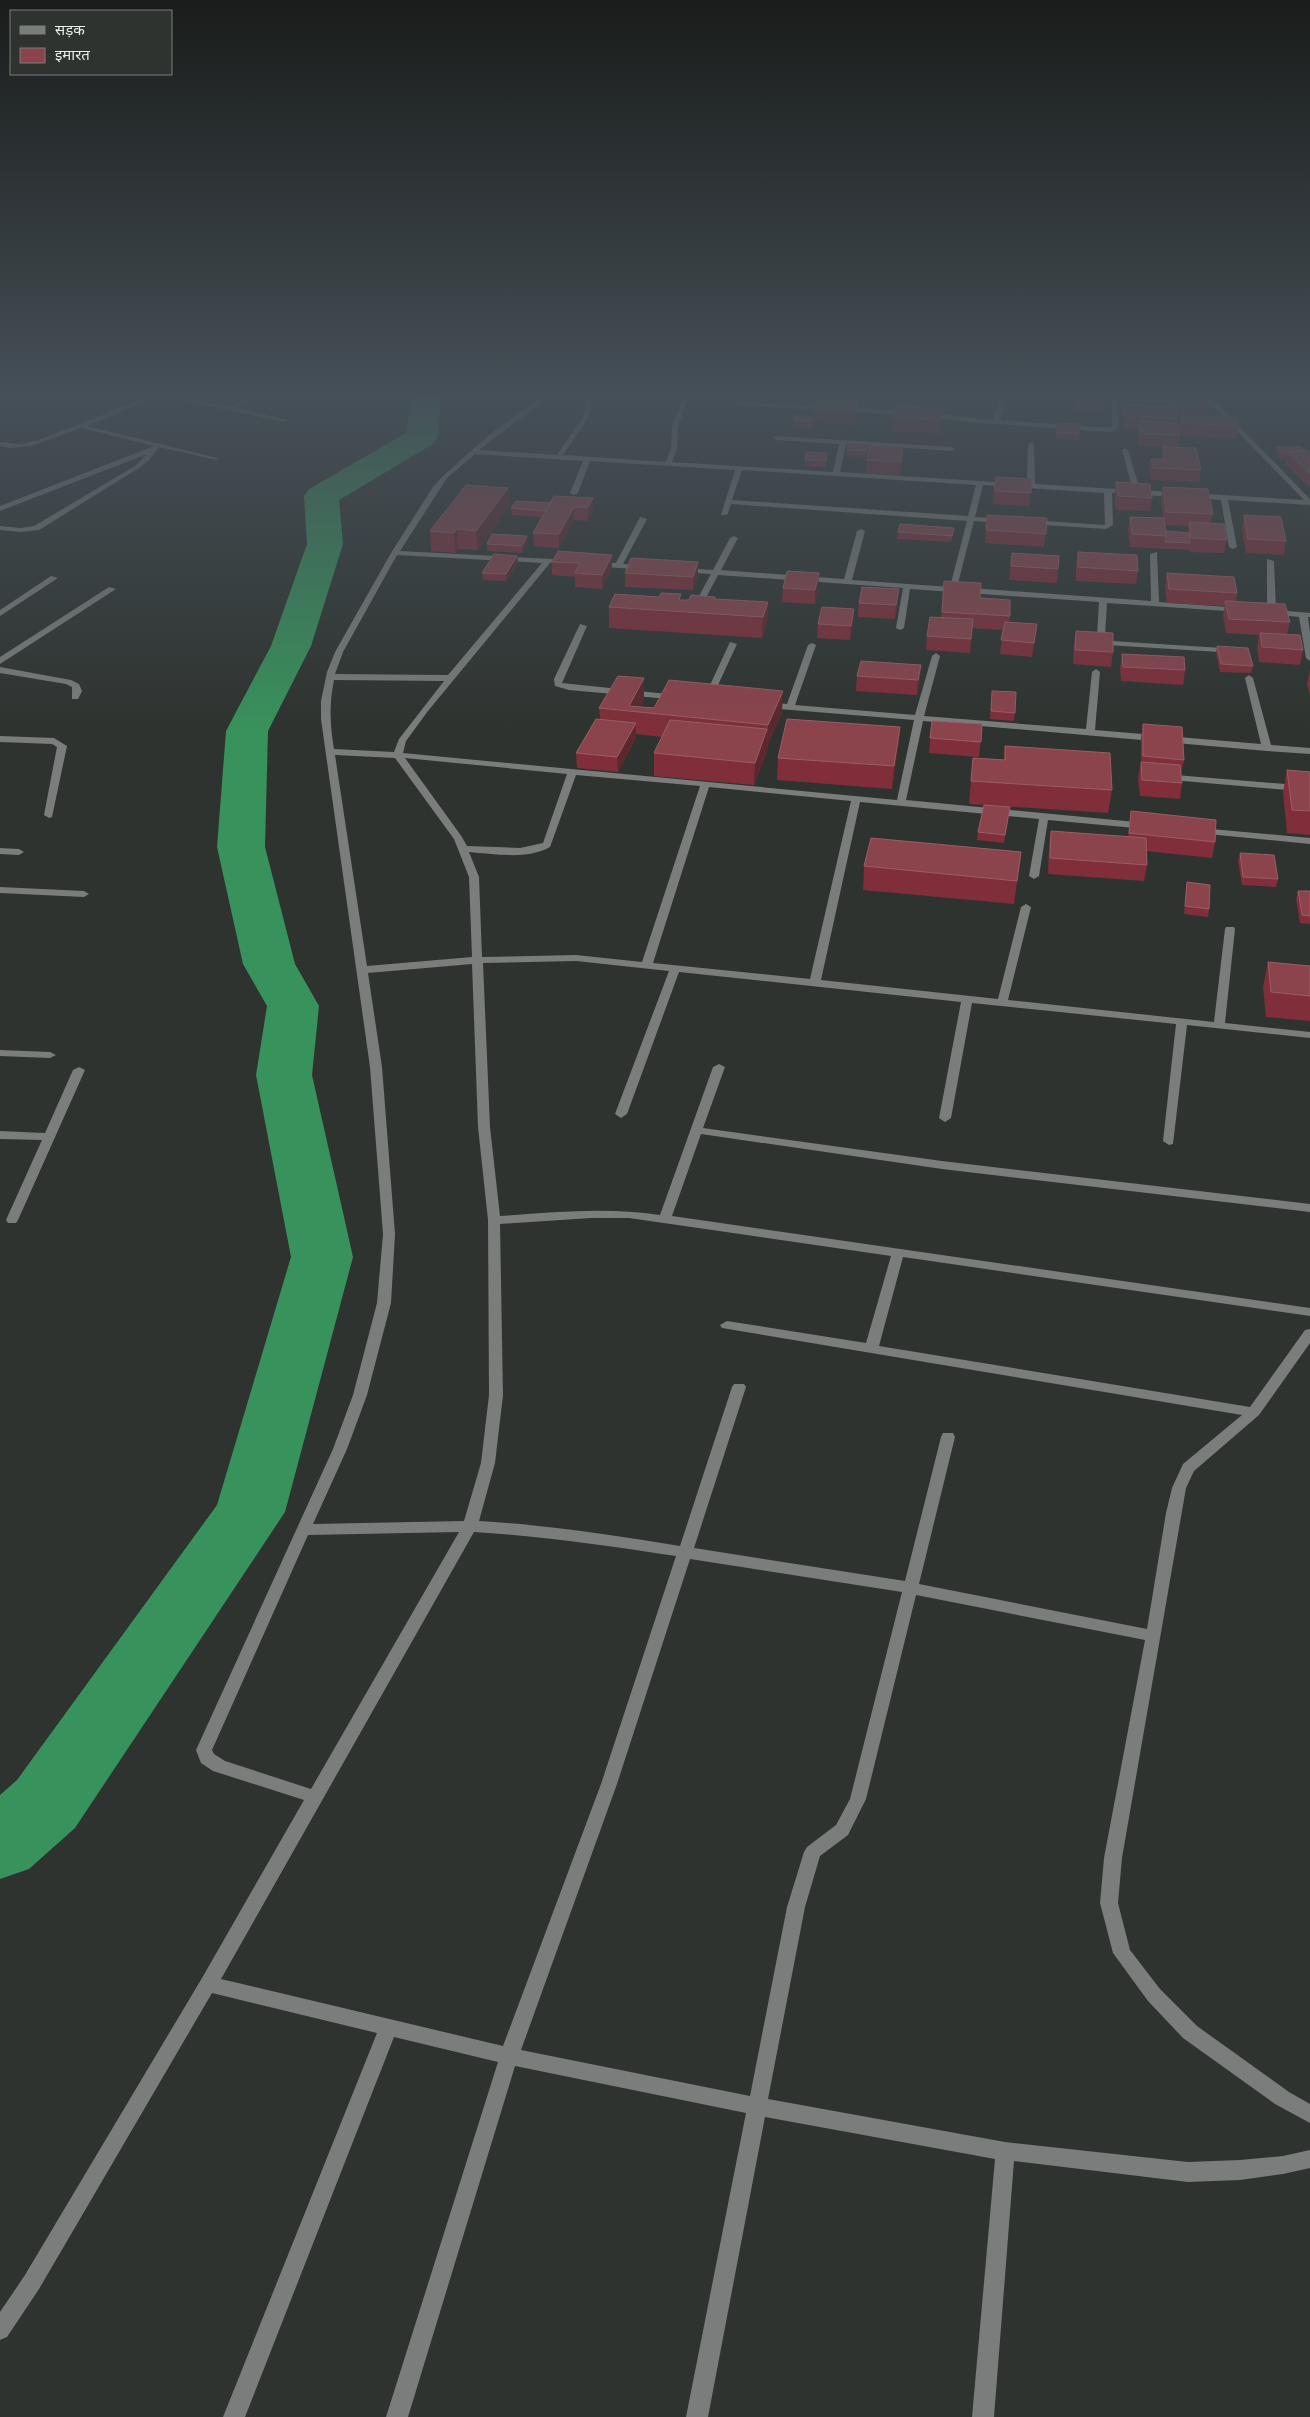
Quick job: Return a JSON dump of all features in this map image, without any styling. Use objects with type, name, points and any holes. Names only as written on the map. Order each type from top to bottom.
[{"type":"street","points":[[0,528],[21,530],[36,528],[74,505]]},
{"type":"street","points":[[316,1797],[219,1766],[208,1758],[204,1750],[340,1449],[360,1395],[378,1331],[388,1271],[386,1191],[376,1067],[325,719],[325,700],[330,677],[339,652],[395,553],[427,505]]},
{"type":"street","points":[[724,513],[727,505]]},
{"type":"street","points":[[768,505],[1010,521]]},
{"type":"street","points":[[953,590],[975,505]]},
{"type":"street","points":[[1020,522],[1106,527],[1109,525],[1108,505]]},
{"type":"street","points":[[1225,505],[1233,547]]},
{"type":"street","points":[[618,566],[643,518]]},
{"type":"street","points":[[846,582],[861,531]]},
{"type":"street","points":[[702,612],[696,610],[697,606],[717,573],[734,538]]},
{"type":"street","points":[[395,553],[553,561],[450,678],[402,741],[398,755]]},
{"type":"street","points":[[1154,554],[1155,604]]},
{"type":"street","points":[[1270,561],[1272,612]]},
{"type":"street","points":[[583,563],[658,568]]},
{"type":"street","points":[[677,570],[1252,611]]},
{"type":"street","points":[[2,611],[54,578]]},
{"type":"street","points":[[900,628],[907,586]]},
{"type":"street","points":[[0,661],[112,589]]},
{"type":"street","points":[[1103,600],[1101,636],[1103,639],[1110,642],[1219,650]]},
{"type":"street","points":[[1262,611],[1306,614],[1310,658]]},
{"type":"street","points":[[583,626],[558,679],[558,684],[569,687],[702,700],[733,644]]},
{"type":"street","points":[[790,707],[812,646]]},
{"type":"street","points":[[901,802],[919,718],[936,656]]},
{"type":"street","points":[[0,670],[68,682],[76,686],[78,691],[74,697]]},
{"type":"street","points":[[1090,733],[1096,672]]},
{"type":"street","points":[[330,677],[450,678]]},
{"type":"street","points":[[1249,678],[1267,748]]},
{"type":"street","points":[[753,704],[1310,751]]},
{"type":"street","points":[[0,739],[54,741],[62,746],[49,815]]},
{"type":"street","points":[[330,752],[398,755],[1152,826]]},
{"type":"street","points":[[0,2330],[32,2282],[208,1984],[470,1526],[488,1463],[496,1395],[494,1220],[484,1127],[474,877],[459,839],[398,755]]},
{"type":"street","points":[[464,849],[522,850],[544,848],[547,845],[573,771]]},
{"type":"street","points":[[1176,778],[1310,789]]},
{"type":"street","points":[[647,964],[705,784]]},
{"type":"street","points":[[815,982],[856,798]]},
{"type":"street","points":[[1034,876],[1044,816]]},
{"type":"street","points":[[1192,830],[1310,841]]},
{"type":"street","points":[[0,851],[19,852]]},
{"type":"street","points":[[0,890],[84,894]]},
{"type":"street","points":[[1002,1003],[1026,907]]},
{"type":"street","points":[[1219,1026],[1230,929]]},
{"type":"street","points":[[362,970],[477,960],[576,958],[1310,1035]]},
{"type":"street","points":[[621,1114],[676,967]]},
{"type":"street","points":[[944,1118],[967,1000]]},
{"type":"street","points":[[1168,1141],[1182,1022]]},
{"type":"street","points":[[0,1053],[50,1055]]},
{"type":"street","points":[[665,1219],[695,1130],[719,1067]]},
{"type":"street","points":[[12,1220],[79,1070]]},
{"type":"street","points":[[695,1130],[942,1164],[1310,1208]]},
{"type":"street","points":[[0,1135],[48,1137]]},
{"type":"street","points":[[494,1220],[590,1214],[629,1214],[1310,1312]]},
{"type":"street","points":[[871,1349],[898,1252]]},
{"type":"street","points":[[728,1325],[1254,1412]]},
{"type":"street","points":[[1310,1333],[1254,1412],[1188,1468],[1179,1488],[1173,1512],[1154,1636],[1113,1858],[1110,1903],[1122,1953],[1154,1995],[1190,2032],[1282,2098],[1310,2114]]},
{"type":"street","points":[[397,2417],[509,2056],[609,1784],[739,1387]]},
{"type":"street","points":[[697,2417],[796,1907],[813,1852],[842,1830],[858,1799],[948,1437]]},
{"type":"street","points":[[304,1530],[470,1526],[532,1530],[686,1552],[911,1588],[1154,1636]]},
{"type":"street","points":[[208,1984],[509,2056],[756,2106],[1005,2151],[1188,2172],[1240,2170],[1283,2165],[1310,2159]]},
{"type":"street","points":[[234,2417],[389,2026]]},
{"type":"street","points":[[983,2417],[1005,2151]]},
{"type":"building","points":[[451,505],[496,505],[476,531],[457,529],[454,533],[430,531]]},
{"type":"building","points":[[513,505],[549,505],[546,511],[511,508]]},
{"type":"building","points":[[549,505],[589,505],[588,507],[574,507],[559,534],[533,533]]},
{"type":"building","points":[[1165,505],[1211,505],[1213,514],[1166,512]]},
{"type":"building","points":[[987,515],[1047,518],[1046,534],[986,530]]},
{"type":"building","points":[[1244,515],[1281,517],[1286,541],[1248,539]]},
{"type":"building","points":[[1130,517],[1164,518],[1166,536],[1132,534]]},
{"type":"building","points":[[1189,522],[1224,524],[1227,540],[1191,538]]},
{"type":"building","points":[[900,524],[954,528],[952,536],[898,532]]},
{"type":"building","points":[[1166,531],[1189,533],[1190,543],[1165,542]]},
{"type":"building","points":[[492,534],[527,536],[522,546],[487,544]]},
{"type":"building","points":[[558,551],[612,555],[602,575],[575,573],[580,563],[552,562]]},
{"type":"building","points":[[1078,552],[1137,555],[1138,571],[1078,567]]},
{"type":"building","points":[[1012,553],[1059,556],[1058,569],[1011,566]]},
{"type":"building","points":[[494,554],[517,556],[506,574],[482,573]]},
{"type":"building","points":[[631,558],[698,562],[693,577],[625,573]]},
{"type":"building","points":[[787,571],[819,573],[815,590],[783,588]]},
{"type":"building","points":[[1167,573],[1234,577],[1237,593],[1169,589]]},
{"type":"building","points":[[944,581],[981,583],[980,598],[1010,600],[1010,616],[942,612]]},
{"type":"building","points":[[862,587],[899,589],[896,605],[859,603]]},
{"type":"building","points":[[661,593],[681,594],[679,600],[689,600],[691,595],[715,597],[715,599],[768,602],[763,617],[609,607],[615,594],[659,597]]},
{"type":"building","points":[[1225,601],[1285,604],[1290,622],[1229,619]]},
{"type":"building","points":[[822,607],[854,609],[851,626],[818,624]]},
{"type":"building","points":[[930,617],[973,619],[971,639],[927,636]]},
{"type":"building","points":[[1005,622],[1037,624],[1034,643],[1001,640]]},
{"type":"building","points":[[1076,631],[1113,633],[1113,652],[1075,650]]},
{"type":"building","points":[[1260,633],[1300,635],[1303,650],[1262,647]]},
{"type":"building","points":[[1217,646],[1248,648],[1253,666],[1221,664]]},
{"type":"building","points":[[1122,654],[1184,657],[1185,670],[1123,667]]},
{"type":"building","points":[[861,661],[921,665],[918,680],[857,676]]},
{"type":"building","points":[[618,676],[644,678],[629,706],[654,708],[669,680],[783,691],[768,725],[599,708]]},
{"type":"building","points":[[992,691],[1016,692],[1015,713],[991,711]]},
{"type":"building","points":[[596,719],[636,723],[617,757],[576,753]]},
{"type":"building","points":[[787,719],[900,727],[894,766],[778,758]]},
{"type":"building","points":[[670,720],[767,729],[755,763],[654,753]]},
{"type":"building","points":[[932,721],[982,724],[981,742],[930,738]]},
{"type":"building","points":[[1143,724],[1182,727],[1184,760],[1143,756]]},
{"type":"building","points":[[1005,746],[1110,753],[1112,790],[971,781],[973,758],[1005,760]]},
{"type":"building","points":[[1141,762],[1180,765],[1182,783],[1142,780]]},
{"type":"building","points":[[1287,770],[1310,772],[1310,811],[1292,810]]},
{"type":"building","points":[[984,805],[1010,807],[1005,835],[978,832]]},
{"type":"building","points":[[1131,811],[1216,820],[1215,842],[1129,833]]},
{"type":"building","points":[[1051,831],[1146,838],[1147,865],[1050,858]]},
{"type":"building","points":[[871,838],[1021,852],[1017,881],[864,866]]},
{"type":"building","points":[[1240,853],[1274,855],[1278,879],[1243,877]]},
{"type":"building","points":[[1187,882],[1210,885],[1209,909],[1185,906]]},
{"type":"building","points":[[1298,891],[1310,891],[1310,916],[1302,915]]},
{"type":"building","points":[[1268,962],[1310,966],[1310,996],[1271,992]]},
{"type":"waterway","points":[[0,1844],[46,1804],[250,1512],[322,1257],[284,1075],[293,1006],[269,964],[241,847],[247,731],[291,646],[325,544],[322,505]]}]
